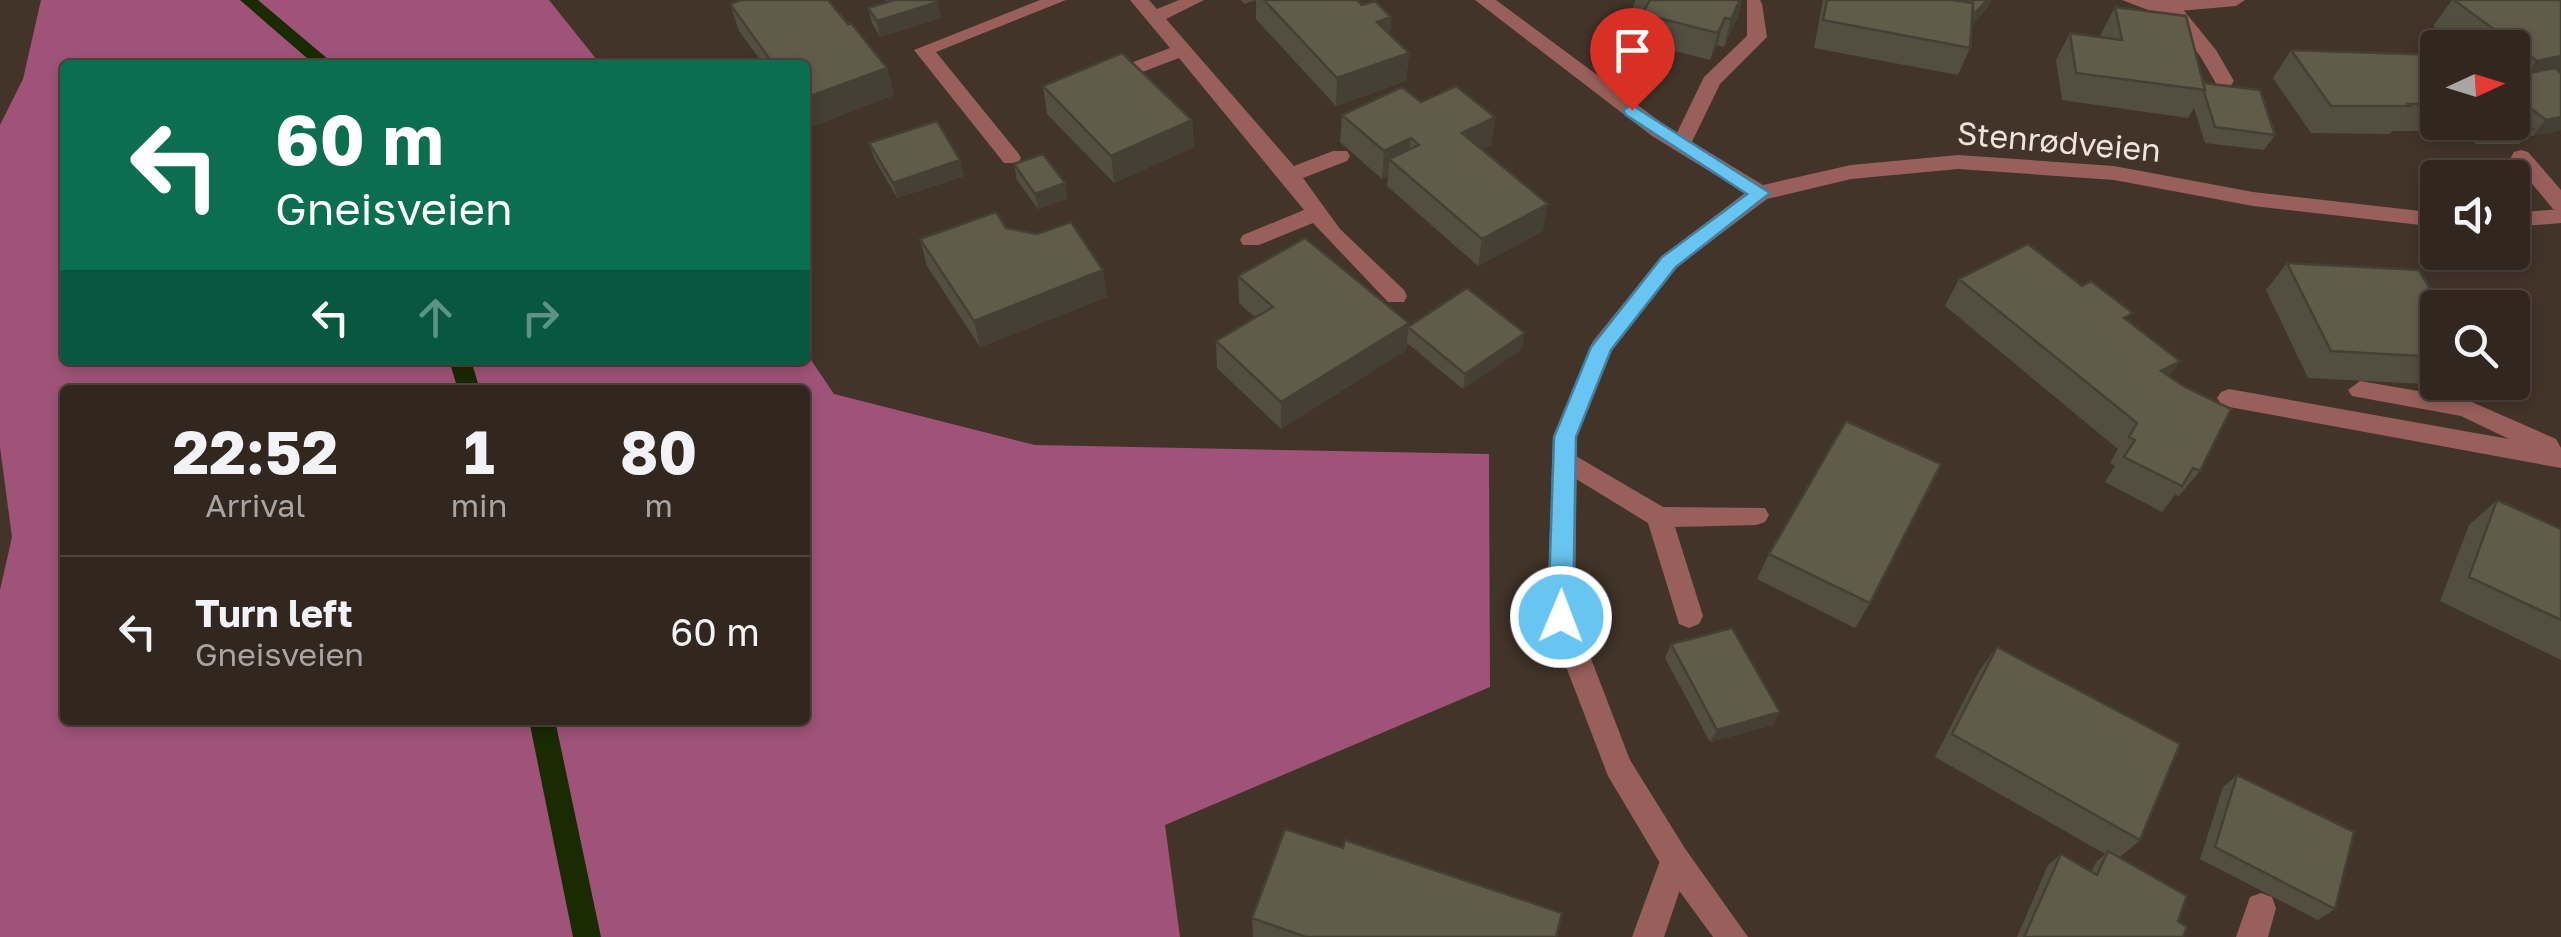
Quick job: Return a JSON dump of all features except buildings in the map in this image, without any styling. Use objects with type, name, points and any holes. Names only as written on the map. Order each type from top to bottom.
[{"type":"street","points":[[1010,158],[924,50],[1058,0]]},
{"type":"street","points":[[1140,0],[1290,175],[1332,234],[1396,296]]},
{"type":"street","points":[[1154,17],[1195,0]]},
{"type":"street","points":[[1484,0],[1681,145],[1760,193]]},
{"type":"street","points":[[2131,0],[2170,6],[2236,0]]},
{"type":"street","points":[[1681,145],[1711,81],[1758,36],[1753,4]]},
{"type":"street","points":[[2170,6],[2209,54],[2224,81]]},
{"type":"street","points":[[1130,70],[1182,50]]},
{"type":"street","points":[[1290,175],[1340,156]]},
{"type":"street","points":[[2520,157],[2561,204]]},
{"type":"street","name":"Stenrødveien","points":[[1732,937],[1675,860],[1618,766],[1561,617],[1565,437],[1602,347],[1669,262],[1760,193],[1851,172],[1958,162],[2114,173],[2253,198],[2420,218]]},
{"type":"street","points":[[1251,240],[1318,213]]},
{"type":"street","points":[[2530,219],[2561,216]]},
{"type":"street","points":[[2360,390],[2465,408],[2561,455]]},
{"type":"street","points":[[2230,398],[2561,455]]},
{"type":"street","points":[[1564,459],[1659,517],[1756,515]]},
{"type":"street","points":[[1659,517],[1688,616]]},
{"type":"street","points":[[1648,937],[1675,860]]},
{"type":"shaded area","points":[[41,0],[549,0],[597,60],[60,60],[60,365],[810,365],[810,358],[834,394],[1035,445],[1489,454],[1490,687],[1165,825],[1180,937],[0,937],[0,590],[12,537],[0,447],[0,125],[23,79]]},
{"type":"waterway","points":[[248,0],[320,60]]},
{"type":"waterway","points":[[462,365],[468,385]]},
{"type":"waterway","points":[[543,725],[587,937]]},
{"type":"route","points":[[1561,617],[1565,437],[1602,347],[1669,262],[1760,193],[1632,110]]}]
